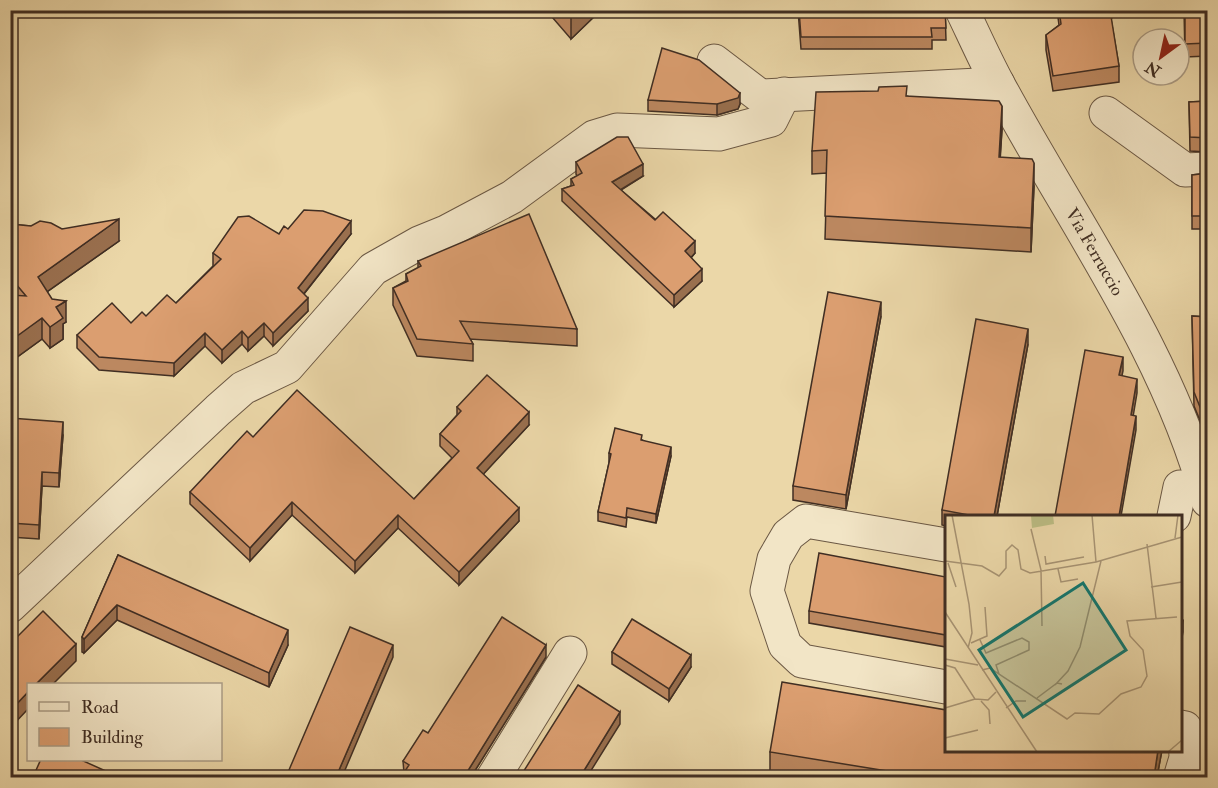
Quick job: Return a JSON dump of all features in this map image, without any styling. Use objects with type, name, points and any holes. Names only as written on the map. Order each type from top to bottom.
[{"type":"street","name":"Via Ferruccio","points":[[962,10],[998,84],[1128,308],[1176,406],[1201,477],[1187,502]]},
{"type":"street","points":[[714,61],[760,96],[998,84]]},
{"type":"street","points":[[10,606],[243,388],[287,367],[373,269],[419,243],[446,232],[513,197],[594,138],[617,130],[718,134],[771,120],[784,94]]},
{"type":"street","points":[[1106,114],[1185,170],[1208,170]]},
{"type":"street","points":[[945,545],[806,521],[788,535],[774,560],[767,591],[785,645],[802,662],[945,687]]},
{"type":"street","points":[[493,777],[570,653]]},
{"type":"street","points":[[1180,777],[1186,758],[1185,728],[1182,727]]},
{"type":"building","points":[[799,10],[945,10],[946,28],[931,28],[932,37],[801,37]]},
{"type":"building","points":[[1059,10],[1110,10],[1119,66],[1053,76],[1046,35],[1061,24]]},
{"type":"building","points":[[1185,10],[1208,10],[1208,43],[1191,44],[1191,27],[1185,27]]},
{"type":"building","points":[[662,48],[699,60],[740,93],[738,98],[717,104],[648,100]]},
{"type":"building","points":[[907,86],[906,96],[999,101],[1002,106],[999,157],[1032,159],[1034,163],[1031,228],[825,216],[827,150],[812,151],[816,92],[878,91],[879,87]]},
{"type":"building","points":[[1208,101],[1208,138],[1190,137],[1189,102]]},
{"type":"building","points":[[617,137],[628,137],[643,164],[612,182],[655,220],[663,212],[695,241],[685,251],[702,269],[674,295],[562,189],[574,185],[571,179],[582,173],[576,162]]},
{"type":"building","points":[[1208,173],[1208,216],[1192,216],[1192,175]]},
{"type":"building","points":[[304,210],[323,211],[351,221],[298,288],[308,298],[273,333],[264,323],[248,338],[242,331],[222,350],[205,333],[174,363],[99,357],[77,335],[112,303],[131,323],[142,312],[146,316],[167,295],[176,303],[221,259],[213,253],[238,217],[249,216],[279,234],[284,226],[288,229]]},
{"type":"building","points":[[529,214],[577,329],[460,321],[473,344],[417,339],[393,288],[408,281],[406,274],[421,266],[418,261]]},
{"type":"building","points":[[119,219],[38,277],[52,299],[66,301],[56,307],[63,318],[50,327],[42,318],[10,340],[10,295],[26,296],[10,277],[10,224],[31,226],[40,221],[51,223],[62,229]]},
{"type":"building","points":[[828,292],[881,302],[846,495],[793,486]]},
{"type":"building","points":[[1192,316],[1208,317],[1208,417],[1204,417],[1194,392]]},
{"type":"building","points":[[976,319],[1028,329],[994,515],[969,515],[942,510]]},
{"type":"building","points":[[1085,350],[1123,357],[1119,375],[1137,379],[1131,415],[1136,416],[1119,515],[1055,515]]},
{"type":"building","points":[[487,375],[529,412],[477,468],[519,508],[459,572],[398,515],[355,561],[292,502],[250,548],[190,492],[247,431],[253,437],[297,390],[414,499],[459,451],[440,434],[461,411],[457,407]]},
{"type":"building","points":[[10,418],[63,422],[59,473],[42,472],[39,525],[10,523]]},
{"type":"building","points":[[615,428],[642,435],[641,440],[671,447],[656,514],[627,508],[626,518],[598,512]]},
{"type":"building","points":[[819,553],[945,577],[945,635],[809,611]]},
{"type":"building","points":[[118,555],[288,630],[269,673],[117,605],[84,639],[82,637]]},
{"type":"building","points":[[1205,575],[1208,575],[1208,741],[1205,741]]},
{"type":"building","points":[[43,611],[76,644],[37,683],[27,683],[27,693],[10,711],[10,644]]},
{"type":"building","points":[[502,617],[546,645],[464,777],[401,777],[409,765],[403,761],[423,730],[428,733]]},
{"type":"building","points":[[632,619],[691,655],[669,689],[612,652]]},
{"type":"building","points":[[350,627],[393,645],[336,777],[286,777]]},
{"type":"building","points":[[782,682],[945,710],[945,752],[1158,752],[1154,777],[1011,777],[976,771],[975,777],[924,777],[770,752]]},
{"type":"building","points":[[578,685],[620,712],[580,777],[520,777]]},
{"type":"building","points":[[40,761],[83,761],[119,777],[33,777]]}]
